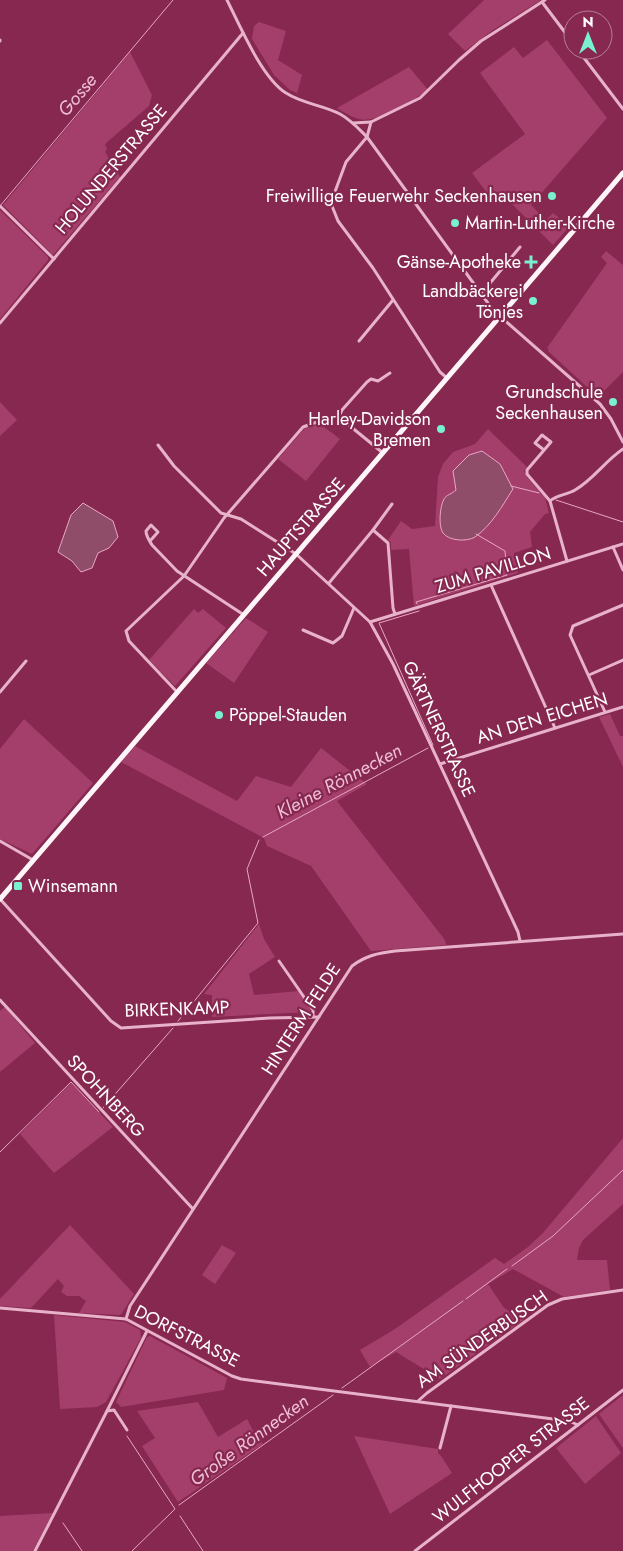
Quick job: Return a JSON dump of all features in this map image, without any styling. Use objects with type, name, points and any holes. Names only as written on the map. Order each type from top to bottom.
[{"type":"main road","name":"HAUPTSTRASSE","points":[[0,899],[623,173]]},
{"type":"street","points":[[227,0],[243,32],[274,83],[285,93],[296,99],[340,114],[353,123],[367,137],[481,294],[500,316],[600,404],[621,433],[623,442]]},
{"type":"street","points":[[353,123],[371,122],[420,98],[481,41],[543,1],[563,29]]},
{"type":"street","name":"HOLUNDERSTRASSE","points":[[0,323],[243,32]]},
{"type":"street","points":[[586,60],[623,109]]},
{"type":"street","points":[[371,122],[367,137],[346,162],[333,196],[332,206],[338,221],[373,268],[440,372],[447,378]]},
{"type":"street","points":[[1,206],[54,259]]},
{"type":"street","points":[[481,294],[520,246]]},
{"type":"street","points":[[359,341],[393,300]]},
{"type":"street","points":[[339,418],[342,410],[367,382],[371,379],[378,381],[390,373]]},
{"type":"street","points":[[339,418],[382,454]]},
{"type":"street","points":[[178,692],[129,641],[126,631],[184,576],[226,516],[303,427],[339,418]]},
{"type":"street","points":[[544,450],[536,443],[542,435],[551,442],[527,470],[527,474],[550,501],[567,561]]},
{"type":"street","points":[[158,445],[174,466],[226,516]]},
{"type":"street","points":[[550,501],[582,485],[623,449]]},
{"type":"street","points":[[329,583],[392,504]]},
{"type":"street","name":"GÄRTNERSTRASSE","points":[[226,516],[241,519],[296,554],[370,622],[385,648],[440,764],[518,932],[520,941]]},
{"type":"street","points":[[150,541],[158,532],[151,525],[146,531],[150,541],[176,571],[244,614]]},
{"type":"street","points":[[373,530],[388,543],[395,614]]},
{"type":"street","name":"ZUM PAVILLON","points":[[370,622],[623,544]]},
{"type":"street","points":[[613,548],[623,570]]},
{"type":"street","points":[[491,584],[555,728]]},
{"type":"street","points":[[605,712],[570,635],[570,630],[573,626],[623,605]]},
{"type":"street","points":[[303,630],[333,643],[342,636],[354,608]]},
{"type":"street","points":[[589,675],[623,660]]},
{"type":"street","points":[[0,692],[26,661]]},
{"type":"street","name":"AN DEN EICHEN","points":[[440,764],[623,707]]},
{"type":"street","points":[[0,841],[33,860]]},
{"type":"street","name":"BIRKENKAMP","points":[[0,899],[111,1021],[121,1028],[319,1017]]},
{"type":"street","name":"HINTERM FELDE","points":[[126,1319],[130,1306],[352,966],[364,958],[395,951],[623,934]]},
{"type":"street","points":[[279,961],[313,1010],[313,1016]]},
{"type":"street","name":"SPOHNBERG","points":[[0,1000],[194,1209]]},
{"type":"street","name":"AM SÜNDERBUSCH","points":[[417,1402],[426,1393],[548,1305],[562,1299],[623,1290]]},
{"type":"street","name":"DORFSTRASSE","points":[[0,1308],[126,1319],[232,1376],[241,1379],[569,1421],[578,1425]]},
{"type":"street","points":[[35,1551],[147,1331]]},
{"type":"street","name":"WULFHOOPER STRASSE","points":[[415,1551],[623,1390]]},
{"type":"street","points":[[440,1448],[450,1406]]},
{"type":"street","points":[[107,1411],[114,1410],[127,1430]]},
{"type":"shaded area","points":[[484,0],[541,0],[493,30],[465,51],[448,34]]},
{"type":"shaded area","points":[[259,22],[286,31],[278,60],[302,75],[297,93],[290,90],[274,75],[252,39],[254,26]]},
{"type":"shaded area","points":[[547,40],[607,118],[531,205],[546,220],[553,213],[570,226],[553,245],[505,197],[496,205],[472,173],[525,134],[480,73],[514,47],[523,58]]},
{"type":"shaded area","points":[[130,52],[152,95],[149,106],[105,144],[107,149],[105,152],[120,177],[53,255],[3,205]]},
{"type":"shaded area","points":[[409,67],[428,90],[404,105],[385,115],[367,120],[353,117],[337,108]]},
{"type":"shaded area","points":[[0,210],[48,257],[48,260],[0,319]]},
{"type":"shaded area","points":[[606,251],[623,265],[623,372],[598,397],[547,348],[607,263],[601,257]]},
{"type":"shaded area","points":[[0,402],[17,420],[0,436]]},
{"type":"shaded area","points":[[320,424],[340,439],[306,481],[278,459],[305,428]]},
{"type":"shaded area","points":[[488,429],[527,467],[524,471],[545,498],[549,513],[545,514],[530,532],[532,547],[514,553],[518,573],[414,606],[409,549],[391,550],[391,542],[388,540],[401,521],[412,529],[435,526],[438,477],[443,464],[453,452],[475,444]]},
{"type":"shaded area","points":[[482,451],[500,464],[513,489],[492,521],[475,537],[463,540],[449,538],[441,530],[440,516],[444,499],[456,490],[453,471],[469,455]]},
{"type":"shaded area","points":[[83,503],[113,521],[118,537],[109,548],[98,553],[92,568],[81,572],[72,561],[58,552],[71,515]]},
{"type":"shaded area","points":[[194,609],[198,613],[203,609],[226,628],[175,686],[149,660]]},
{"type":"shaded area","points":[[246,618],[268,632],[234,683],[206,663]]},
{"type":"shaded area","points":[[610,714],[620,736],[623,736],[623,767],[599,717]]},
{"type":"shaded area","points":[[24,719],[93,783],[32,854],[0,839],[0,749]]},
{"type":"shaded area","points":[[135,746],[237,801],[256,776],[291,787],[321,748],[367,784],[337,801],[445,940],[446,945],[371,951],[311,866],[267,846],[264,838],[121,762]]},
{"type":"shaded area","points":[[259,924],[264,939],[275,957],[249,974],[254,995],[299,991],[311,1008],[310,1012],[212,1017],[212,995],[204,994]]},
{"type":"shaded area","points":[[5,1007],[35,1043],[0,1072],[0,1011]]},
{"type":"shaded area","points":[[71,1083],[113,1127],[54,1173],[20,1134]]},
{"type":"shaded area","points":[[623,1138],[623,1204],[583,1240],[579,1248],[577,1260],[607,1260],[610,1290],[564,1297],[513,1269],[488,1284],[504,1308],[525,1319],[440,1379],[396,1352],[370,1367],[360,1350],[395,1329],[495,1258],[504,1264],[528,1247],[542,1234]]},
{"type":"shaded area","points":[[70,1225],[134,1294],[122,1313],[120,1315],[79,1313],[86,1301],[79,1296],[67,1296],[61,1292],[64,1286],[58,1279],[31,1308],[0,1306],[0,1299]]},
{"type":"shaded area","points":[[222,1245],[236,1253],[215,1284],[202,1275]]},
{"type":"shaded area","points":[[54,1315],[125,1322],[140,1330],[141,1338],[106,1402],[97,1407],[60,1409]]},
{"type":"shaded area","points":[[150,1336],[227,1378],[224,1390],[121,1407],[116,1402],[147,1337]]},
{"type":"shaded area","points":[[623,1395],[623,1448],[599,1414]]},
{"type":"shaded area","points":[[198,1402],[218,1437],[247,1419],[256,1436],[263,1444],[178,1502],[142,1446],[155,1438],[137,1411]]},
{"type":"shaded area","points":[[596,1416],[621,1453],[585,1484],[556,1448]]},
{"type":"shaded area","points":[[354,1436],[438,1449],[438,1453],[452,1473],[390,1514]]},
{"type":"shaded area","points":[[53,1513],[33,1551],[0,1551],[0,1516]]},
{"type":"waterway","name":"Gosse","points":[[0,206],[173,0]]},
{"type":"waterway","name":"Kleine Rönnecken","points":[[511,486],[539,493]]},
{"type":"waterway","name":"Kleine Rönnecken","points":[[556,500],[623,522]]},
{"type":"waterway","name":"Kleine Rönnecken","points":[[417,604],[416,602],[507,575],[505,551],[476,534]]},
{"type":"waterway","name":"Kleine Rönnecken","points":[[419,611],[379,623],[433,745]]},
{"type":"waterway","name":"Kleine Rönnecken","points":[[263,837],[428,748]]},
{"type":"waterway","points":[[178,1021],[258,923],[247,869],[259,840]]},
{"type":"waterway","points":[[103,1108],[173,1028]]},
{"type":"waterway","points":[[0,1152],[71,1082],[99,1112]]},
{"type":"waterway","name":"Große Rönnecken","points":[[512,1266],[553,1236],[623,1170]]},
{"type":"waterway","name":"Große Rönnecken","points":[[466,1299],[507,1269]]},
{"type":"waterway","name":"Große Rönnecken","points":[[342,1388],[463,1301]]},
{"type":"waterway","name":"Große Rönnecken","points":[[179,1505],[333,1395]]},
{"type":"waterway","points":[[127,1436],[175,1509],[132,1551]]},
{"type":"waterway","points":[[180,1516],[203,1551]]},
{"type":"waterway","points":[[63,1523],[82,1551]]},
{"type":"place","name":"Freiwillige Feuerwehr Seckenhausen","points":[[552,196]]},
{"type":"place","name":"Martin-Luther-Kirche","points":[[455,223]]},
{"type":"place","name":"Gänse-Apotheke","points":[[531,262]]},
{"type":"place","name":"Landbäckerei Tönjes","points":[[533,301]]},
{"type":"place","name":"Grundschule Seckenhausen","points":[[613,402]]},
{"type":"place","name":"Harley-Davidson Bremen","points":[[441,429]]},
{"type":"place","name":"Pöppel-Stauden","points":[[219,715]]},
{"type":"place","name":"Winsemann","points":[[18,886]]}]
